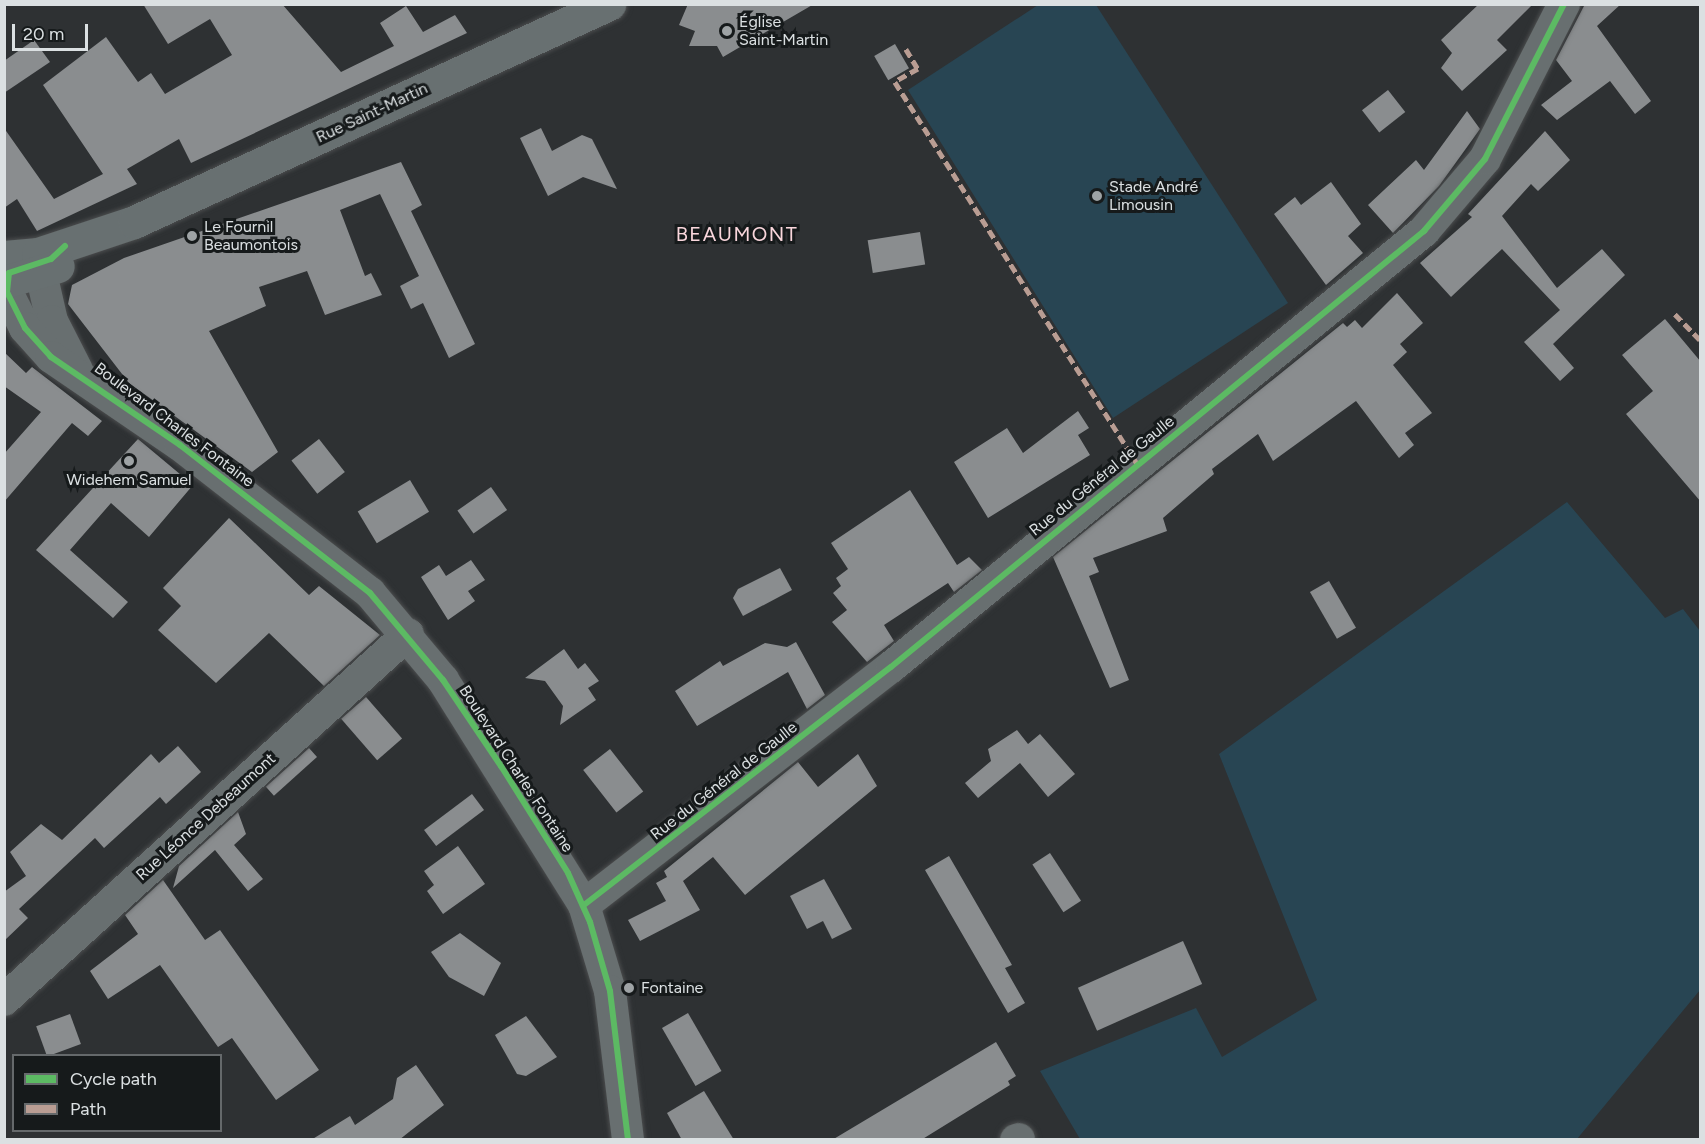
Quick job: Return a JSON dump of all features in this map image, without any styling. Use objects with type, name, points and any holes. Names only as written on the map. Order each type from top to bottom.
[{"type":"main road","name":"Rue Saint-Martin","points":[[15,270],[65,246],[134,222],[609,4]]},
{"type":"main road","name":"Rue Saint-Martin","points":[[15,270],[103,248],[134,222]]},
{"type":"street","name":"Rue du Général de Gaulle","points":[[584,905],[891,667],[1424,231],[1485,159],[1564,4]]},
{"type":"street","name":"Boulevard Charles Fontaine","points":[[15,270],[25,328],[51,357],[77,370],[370,593],[408,634],[501,766],[584,905],[610,991],[628,1140]]},
{"type":"street","name":"Rue Léonce Debeaumont","points":[[4,1000],[408,634]]},
{"type":"shaded area","name":"Stade André Limousin","points":[[1038,5],[1096,5],[1288,303],[1113,418],[908,90]]},
{"type":"shaded area","points":[[1567,502],[1665,618],[1683,609],[1700,631],[1700,990],[1577,1139],[1080,1139],[1040,1071],[1196,1008],[1222,1057],[1317,1000],[1219,754]]},
{"type":"building","points":[[143,4],[282,4],[341,72],[394,46],[380,23],[406,6],[423,32],[455,15],[467,33],[191,163],[179,139],[127,169],[137,184],[37,231],[17,199],[4,208],[4,128],[54,199],[103,174],[43,85],[106,37],[138,82],[151,73],[165,94],[232,55],[210,19],[168,44]]},
{"type":"building","name":"Église Saint-Martin","points":[[688,4],[814,4],[723,57],[717,46],[689,46],[695,31],[679,25]]},
{"type":"building","points":[[1479,4],[1533,4],[1497,40],[1507,50],[1462,91],[1441,68],[1452,53],[1441,40]]},
{"type":"building","points":[[1585,4],[1621,4],[1597,26],[1651,101],[1635,114],[1610,81],[1557,120],[1541,105],[1572,81],[1556,60]]},
{"type":"building","points":[[34,40],[50,62],[4,93],[4,61]]},
{"type":"building","points":[[895,44],[909,68],[888,80],[874,56]]},
{"type":"building","points":[[1388,90],[1405,112],[1379,132],[1362,110]]},
{"type":"building","points":[[1467,111],[1480,129],[1439,186],[1393,233],[1368,205],[1416,160],[1424,170]]},
{"type":"building","points":[[541,128],[552,151],[582,135],[592,139],[617,189],[583,177],[548,196],[520,138]]},
{"type":"building","points":[[1545,131],[1570,160],[1538,191],[1531,184],[1502,216],[1557,288],[1602,249],[1625,275],[1553,344],[1574,368],[1560,381],[1524,342],[1560,310],[1502,249],[1451,297],[1420,263],[1472,217],[1468,214]]},
{"type":"building","points":[[401,162],[422,205],[411,211],[475,344],[449,358],[423,303],[411,309],[400,286],[419,276],[380,194],[340,210],[365,276],[371,273],[382,295],[325,315],[307,271],[259,287],[266,306],[209,331],[278,452],[252,472],[129,383],[68,304],[72,285],[124,258]]},
{"type":"building","points":[[1331,182],[1361,224],[1348,236],[1363,253],[1326,285],[1274,214],[1295,197],[1301,205]]},
{"type":"building","points":[[920,232],[925,265],[873,273],[868,240]]},
{"type":"building","points":[[1397,293],[1423,323],[1400,344],[1407,352],[1393,365],[1432,413],[1405,433],[1414,445],[1399,458],[1356,401],[1273,461],[1258,434],[1212,469],[1214,474],[1163,518],[1167,531],[1093,558],[1099,572],[1089,576],[1129,680],[1110,688],[1053,557],[1343,323],[1347,327],[1355,320],[1362,328]]},
{"type":"building","points":[[1665,319],[1701,362],[1701,502],[1626,414],[1653,391],[1622,355]]},
{"type":"building","points":[[4,352],[26,373],[32,367],[102,421],[88,436],[72,423],[4,502],[4,454],[41,412],[4,386]]},
{"type":"building","points":[[1078,411],[1089,428],[1078,435],[1090,455],[988,518],[954,462],[1007,428],[1023,453]]},
{"type":"building","points":[[138,439],[193,485],[149,537],[111,503],[70,550],[128,602],[113,618],[36,550]]},
{"type":"building","points":[[319,439],[345,472],[317,494],[291,461]]},
{"type":"building","points":[[410,480],[429,512],[377,543],[358,511]]},
{"type":"building","points":[[491,487],[507,510],[473,533],[457,511]]},
{"type":"building","points":[[910,490],[957,565],[969,557],[982,570],[954,592],[948,583],[884,625],[894,641],[867,662],[832,622],[847,610],[833,593],[841,586],[836,578],[848,569],[831,543]]},
{"type":"building","points":[[229,518],[309,595],[319,586],[380,635],[324,686],[269,633],[216,683],[158,630],[181,606],[163,588]]},
{"type":"building","points":[[471,560],[485,580],[468,591],[475,601],[448,620],[421,577],[439,565],[446,576]]},
{"type":"building","points":[[780,568],[792,590],[743,616],[733,598],[738,589]]},
{"type":"building","points":[[1329,581],[1356,628],[1337,639],[1310,592]]},
{"type":"building","points":[[796,642],[825,695],[807,709],[788,672],[697,726],[675,691],[720,661],[723,666],[765,643],[787,647]]},
{"type":"building","points":[[564,649],[578,669],[585,663],[599,681],[588,688],[596,700],[560,725],[563,706],[545,681],[525,678]]},
{"type":"building","points":[[366,697],[402,739],[377,760],[341,719]]},
{"type":"building","points":[[1017,730],[1028,744],[1040,734],[1075,774],[1048,797],[1020,763],[978,798],[965,783],[991,761],[988,749]]},
{"type":"building","points":[[178,746],[201,772],[166,804],[160,797],[104,848],[95,838],[19,909],[28,918],[4,941],[4,892],[26,876],[10,852],[41,824],[62,840],[151,754],[159,763]]},
{"type":"building","points":[[309,748],[317,757],[274,796],[266,787]]},
{"type":"building","points":[[610,749],[643,792],[616,812],[583,770]]},
{"type":"building","points":[[858,754],[877,786],[745,895],[713,857],[683,881],[700,910],[640,941],[628,920],[666,901],[656,883],[667,877],[664,871],[798,762],[818,787]]},
{"type":"building","points":[[472,794],[484,810],[436,846],[424,830]]},
{"type":"building","points":[[238,812],[246,834],[234,845],[263,879],[248,891],[215,850],[173,888],[179,866]]},
{"type":"building","points":[[458,846],[485,884],[443,914],[427,891],[434,885],[424,871]]},
{"type":"building","points":[[1050,853],[1081,901],[1063,912],[1032,864]]},
{"type":"building","points":[[949,856],[1012,965],[1005,968],[1025,1003],[1008,1013],[925,870]]},
{"type":"building","points":[[824,879],[852,929],[832,939],[823,921],[807,929],[790,896]]},
{"type":"building","points":[[163,880],[205,940],[220,930],[319,1070],[276,1100],[232,1038],[218,1047],[160,965],[108,999],[90,971],[138,934],[125,915]]},
{"type":"building","points":[[460,933],[501,963],[484,996],[449,977],[431,952]]},
{"type":"building","points":[[1183,941],[1202,984],[1097,1031],[1078,988]]},
{"type":"building","points":[[688,1013],[722,1071],[696,1086],[662,1028]]},
{"type":"building","points":[[70,1014],[81,1044],[54,1054],[46,1054],[36,1026]]},
{"type":"building","points":[[526,1016],[557,1057],[526,1076],[517,1074],[495,1035]]},
{"type":"building","points":[[996,1042],[1016,1076],[1008,1081],[1010,1085],[921,1140],[832,1140]]},
{"type":"building","points":[[416,1065],[444,1105],[399,1140],[311,1140],[350,1116],[355,1125],[393,1099],[397,1078]]},
{"type":"building","points":[[704,1091],[734,1140],[682,1140],[667,1113]]},
{"type":"marked path","points":[[906,49],[918,69],[895,82],[1137,464]]},
{"type":"marked path","points":[[1675,314],[1700,340]]},
{"type":"cycle path","points":[[584,905],[891,667],[1424,231],[1485,159],[1564,4]]},
{"type":"cycle path","points":[[65,246],[51,259],[9,273],[7,292],[25,328],[51,357],[180,445],[370,593],[443,680],[501,766],[568,873],[590,922],[610,991],[628,1140]]},
{"type":"place","name":"Église Saint-Martin","points":[[727,31]]},
{"type":"place","name":"Stade André Limousin","points":[[1097,196]]},
{"type":"place","name":"Le Fournil Beaumontois","points":[[192,236]]},
{"type":"place","name":"Widehem Samuel","points":[[129,461]]},
{"type":"place","name":"Fontaine","points":[[629,988]]},
{"type":"district","name":"BEAUMONT","points":[[737,234]]}]
